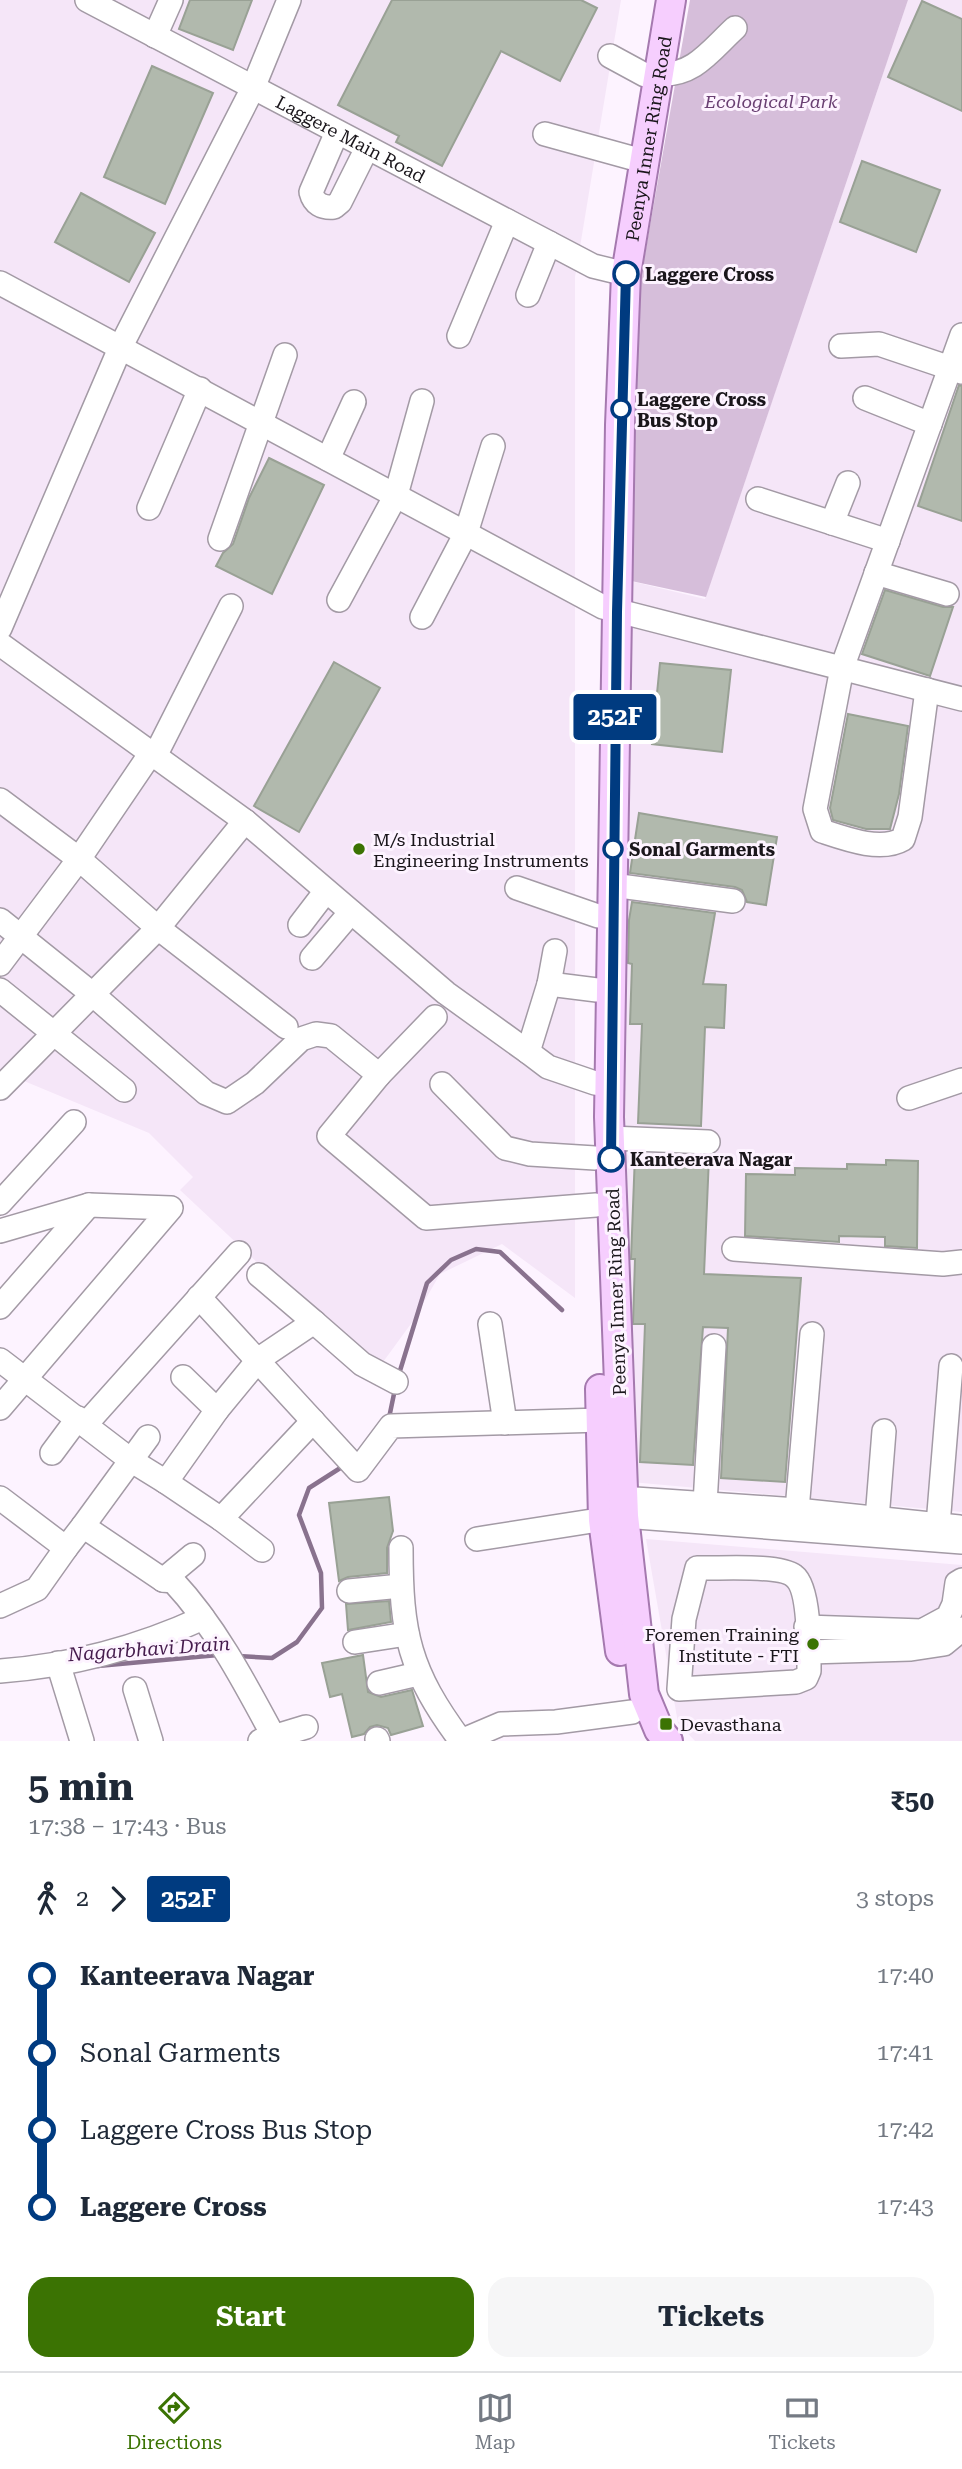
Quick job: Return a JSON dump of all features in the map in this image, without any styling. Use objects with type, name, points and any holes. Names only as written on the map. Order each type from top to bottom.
[{"type":"main road","name":"Peenya Inner Ring Road","points":[[620,274],[652,74],[657,0]]},
{"type":"main road","name":"Peenya Inner Ring Road","points":[[602,1084],[597,990],[598,916],[620,274],[632,158],[671,0]]},
{"type":"main road","name":"Peenya Inner Ring Road","points":[[610,610],[612,885],[602,1084],[602,1148],[617,1636],[632,1713],[648,1741]]},
{"type":"main road","name":"Peenya Inner Ring Road","points":[[602,1148],[596,1205],[601,1420],[644,1694],[659,1730],[668,1741]]},
{"type":"street","name":"Laggere Main Road","points":[[89,0],[507,222],[620,274]]},
{"type":"street","points":[[155,36],[171,0]]},
{"type":"street","points":[[0,628],[121,346],[253,88],[289,0]]},
{"type":"street","points":[[610,56],[652,74],[677,75],[696,65],[734,28]]},
{"type":"street","points":[[337,132],[312,192],[316,202],[321,205],[334,207],[340,202],[367,148]]},
{"type":"street","points":[[545,134],[632,158]]},
{"type":"street","points":[[459,336],[507,222]]},
{"type":"street","points":[[527,295],[549,243]]},
{"type":"street","points":[[0,283],[263,423],[302,455],[328,459],[610,610],[962,699]]},
{"type":"street","points":[[927,690],[910,817],[903,839],[892,846],[848,840],[822,831],[815,809],[842,668],[930,424],[956,370],[962,335]]},
{"type":"street","points":[[841,346],[879,344],[956,370]]},
{"type":"street","points":[[220,539],[285,355]]},
{"type":"street","points":[[149,508],[200,389]]},
{"type":"street","points":[[865,398],[930,424]]},
{"type":"street","points":[[339,600],[396,495],[422,401]]},
{"type":"street","points":[[328,459],[354,402]]},
{"type":"street","points":[[422,617],[466,533],[493,446]]},
{"type":"street","points":[[832,523],[848,484]]},
{"type":"street","points":[[758,499],[888,541]]},
{"type":"street","points":[[876,573],[947,594]]},
{"type":"street","points":[[0,964],[153,755],[231,606]]},
{"type":"street","points":[[0,644],[245,821],[446,993],[548,1067],[602,1084]]},
{"type":"street","points":[[0,800],[79,859],[158,928],[286,1027]]},
{"type":"street","points":[[0,1088],[158,928],[245,821]]},
{"type":"street","points":[[612,885],[733,901]]},
{"type":"street","points":[[517,888],[598,916]]},
{"type":"street","points":[[300,925],[326,891]]},
{"type":"street","points":[[312,958],[351,912]]},
{"type":"street","points":[[0,920],[91,993],[206,1093],[227,1102],[255,1083],[302,1039],[316,1034],[331,1036],[379,1075]]},
{"type":"street","points":[[528,1052],[549,984],[555,951]]},
{"type":"street","points":[[549,984],[597,990]]},
{"type":"street","points":[[0,990],[124,1090]]},
{"type":"street","points":[[435,1017],[379,1075],[329,1136],[426,1219],[596,1205]]},
{"type":"street","points":[[909,1098],[962,1080]]},
{"type":"street","points":[[442,1084],[505,1148],[530,1154],[708,1142]]},
{"type":"street","points":[[0,1203],[74,1122]]},
{"type":"street","points":[[0,1231],[89,1205],[172,1208],[0,1408]]},
{"type":"street","points":[[0,1307],[89,1205]]},
{"type":"street","points":[[734,1249],[943,1264],[962,1262]]},
{"type":"street","points":[[52,1452],[239,1253]]},
{"type":"street","points":[[259,1275],[362,1364],[396,1382]]},
{"type":"street","points":[[199,1297],[259,1359],[358,1470],[391,1426],[601,1420]]},
{"type":"street","points":[[166,1482],[217,1410],[259,1359],[314,1322]]},
{"type":"street","points":[[491,1324],[505,1423]]},
{"type":"street","points":[[797,1510],[812,1334]]},
{"type":"street","points":[[705,1504],[714,1346]]},
{"type":"street","points":[[0,1360],[132,1461],[221,1519],[262,1550]]},
{"type":"street","points":[[938,1525],[951,1366]]},
{"type":"street","points":[[183,1377],[217,1410]]},
{"type":"street","points":[[221,1519],[313,1420]]},
{"type":"street","points":[[877,1518],[884,1431]]},
{"type":"street","points":[[0,1606],[37,1589],[148,1437]]},
{"type":"street","points":[[0,1498],[66,1548]]},
{"type":"street","points":[[477,1539],[613,1508],[705,1504],[797,1510],[962,1527]]},
{"type":"street","points":[[613,1508],[962,1542]]},
{"type":"street","points":[[83,1526],[163,1580],[173,1581],[209,1627],[240,1675],[270,1740],[306,1727]]},
{"type":"street","points":[[401,1548],[401,1586],[407,1634],[418,1674],[461,1741],[555,1722],[632,1713]]},
{"type":"street","points":[[163,1580],[192,1555]]},
{"type":"street","points":[[697,1568],[781,1571],[795,1577],[804,1591],[806,1627],[809,1671],[806,1678],[796,1682],[679,1689],[684,1619],[697,1568]]},
{"type":"street","points":[[349,1591],[401,1586]]},
{"type":"street","points":[[806,1627],[922,1631],[948,1617],[960,1588]]},
{"type":"street","points":[[0,1671],[59,1668],[209,1627]]},
{"type":"street","points":[[809,1652],[911,1649],[944,1644],[962,1629]]},
{"type":"street","points":[[355,1642],[407,1634]]},
{"type":"street","points":[[59,1668],[82,1741]]},
{"type":"street","points":[[379,1683],[418,1674]]},
{"type":"street","points":[[135,1689],[151,1741]]},
{"type":"street","points":[[555,1722],[569,1741]]},
{"type":"shaded area","points":[[0,0],[621,0],[575,277],[575,1298],[502,1244],[440,1274],[413,1321],[375,1373],[180,1190],[193,1177],[149,1133],[0,1071]]},
{"type":"shaded area","points":[[908,0],[962,0],[962,1512],[620,1481],[622,579],[705,599]]},
{"type":"shaded area","name":"Foremen Training Institute - FTI","points":[[646,1539],[962,1565],[962,1741],[695,1741],[678,1723]]},
{"type":"green space","name":"Ecological Park","points":[[690,0],[908,0],[706,597],[622,579],[639,288]]},
{"type":"building","points":[[190,0],[252,0],[233,50],[179,29]]},
{"type":"building","points":[[392,0],[581,0],[597,8],[560,81],[501,51],[442,166],[396,142],[399,136],[338,105]]},
{"type":"building","points":[[922,1],[962,19],[962,111],[888,77]]},
{"type":"building","points":[[152,66],[213,93],[165,204],[104,177]]},
{"type":"building","points":[[862,161],[940,190],[916,252],[840,222]]},
{"type":"building","points":[[81,193],[155,233],[129,282],[55,242]]},
{"type":"building","points":[[959,385],[962,386],[962,521],[918,506]]},
{"type":"building","points":[[269,458],[324,485],[272,594],[216,566],[223,553],[233,544],[249,498]]},
{"type":"building","points":[[885,590],[943,607],[953,607],[930,676],[862,654]]},
{"type":"building","points":[[334,662],[380,688],[299,832],[254,806]]},
{"type":"building","points":[[660,663],[731,670],[722,752],[652,744]]},
{"type":"building","points":[[848,714],[908,726],[899,794],[890,829],[866,829],[833,820],[830,808]]},
{"type":"building","points":[[639,813],[777,837],[766,905],[747,902],[742,890],[735,887],[630,873]]},
{"type":"building","points":[[632,902],[715,913],[703,984],[726,985],[724,1028],[705,1027],[701,1126],[638,1123],[642,1024],[630,1024],[632,964],[628,963]]},
{"type":"building","points":[[635,1154],[709,1157],[704,1274],[801,1278],[785,1482],[721,1478],[728,1328],[703,1327],[693,1465],[640,1462],[645,1324],[633,1324],[635,1259],[631,1259]]},
{"type":"building","points":[[886,1160],[918,1161],[917,1248],[885,1246],[885,1237],[839,1236],[839,1242],[745,1236],[746,1174],[795,1175],[795,1168],[847,1169],[847,1164],[886,1165]]},
{"type":"building","points":[[389,1497],[393,1531],[387,1548],[387,1573],[348,1577],[339,1581],[329,1503]]},
{"type":"building","points":[[389,1601],[391,1622],[348,1630],[346,1604]]},
{"type":"building","points":[[363,1655],[368,1692],[381,1697],[412,1690],[423,1726],[391,1735],[388,1728],[377,1725],[370,1727],[364,1734],[352,1737],[342,1694],[330,1697],[322,1663]]},
{"type":"waterway","name":"Nagarbhavi Drain","points":[[399,1374],[427,1283],[451,1260],[476,1249],[500,1252],[562,1310]]},
{"type":"waterway","name":"Nagarbhavi Drain","points":[[389,1418],[395,1389]]},
{"type":"waterway","name":"Nagarbhavi Drain","points":[[238,1656],[272,1658],[297,1642],[322,1608],[321,1573],[299,1515],[309,1488],[345,1465]]},
{"type":"waterway","name":"Nagarbhavi Drain","points":[[98,1666],[218,1655]]},
{"type":"bus line","name":"252F","points":[[611,1159],[609,1117],[620,425],[626,274]]},
{"type":"place","name":"Laggere Cross","points":[[626,274]]},
{"type":"place","name":"Laggere Cross Bus Stop","points":[[621,409]]},
{"type":"place","name":"M/s Industrial Engineering Instruments","points":[[359,849]]},
{"type":"place","name":"Sonal Garments","points":[[613,849]]},
{"type":"place","name":"Kanteerava Nagar","points":[[611,1159]]},
{"type":"place","name":"Foremen Training Institute - FTI","points":[[813,1644]]},
{"type":"place","name":"Devasthana","points":[[666,1724]]}]
